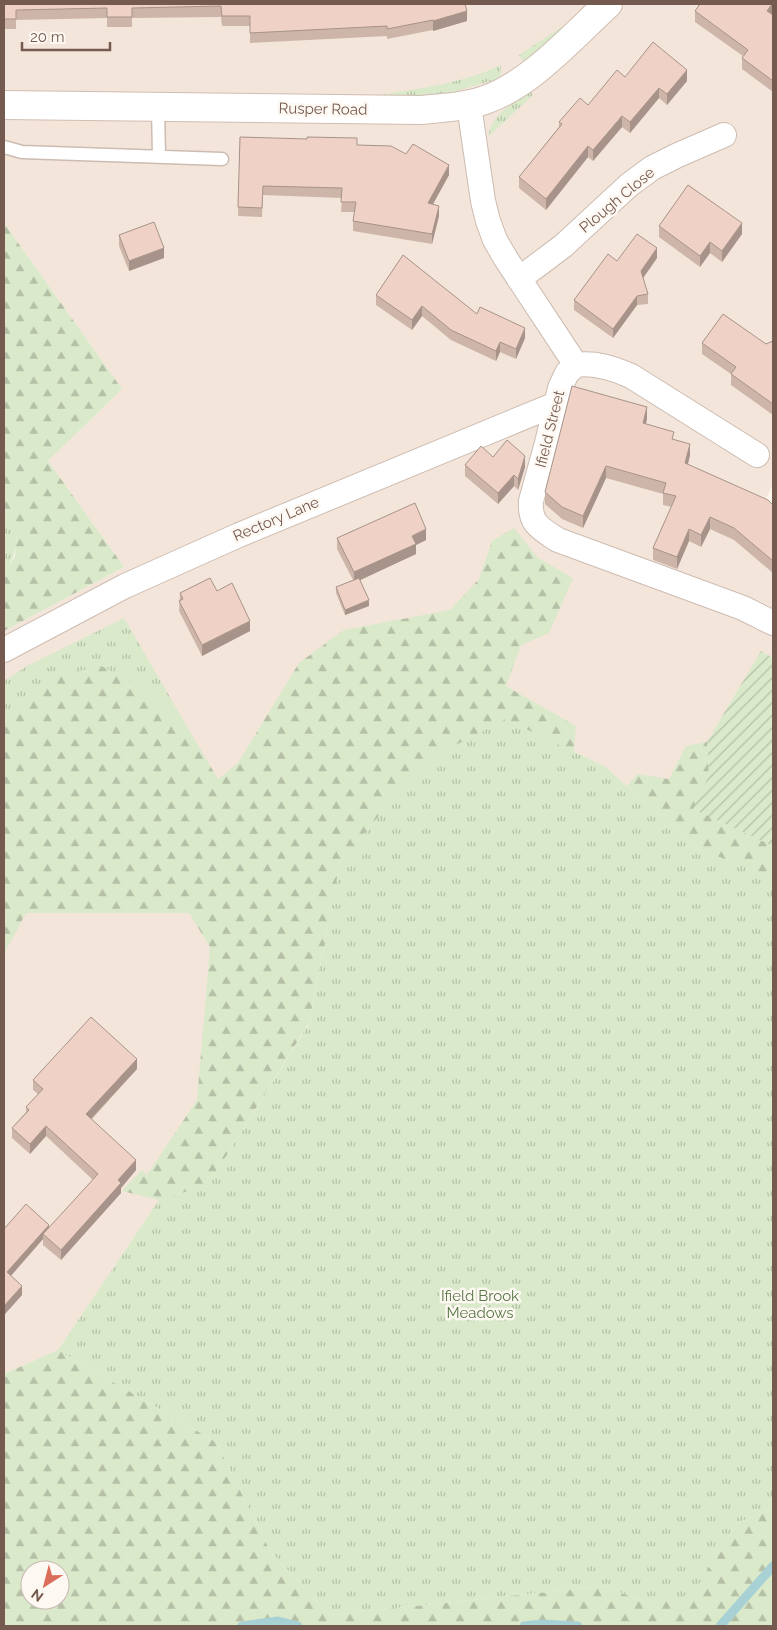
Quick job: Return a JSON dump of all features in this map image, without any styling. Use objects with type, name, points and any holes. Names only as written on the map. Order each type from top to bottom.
[{"type":"street","name":"Rusper Road","points":[[4,105],[420,110],[469,105],[486,100],[525,78],[608,4]]},
{"type":"street","points":[[469,105],[488,221],[496,240],[519,279],[576,365],[584,364],[613,368],[630,376],[757,455]]},
{"type":"street","name":"Plough Close","points":[[519,279],[563,246],[629,185],[652,168],[724,135]]},
{"type":"street","name":"Ifield Street","points":[[576,365],[566,373],[560,388],[531,501],[532,519],[540,528],[558,540],[743,608],[773,623]]},
{"type":"street","name":"Rectory Lane","points":[[4,650],[126,586],[239,535],[556,404]]},
{"type":"lane","points":[[158,107],[158,156]]},
{"type":"lane","points":[[4,147],[22,152],[222,158]]},
{"type":"shaded area","points":[[4,4],[773,4],[773,484],[763,504],[773,512],[773,877],[698,849],[604,766],[505,719],[340,862],[309,1023],[208,1185],[159,1200],[58,1350],[4,1374],[4,631],[124,567],[48,461],[122,389],[4,223]]},
{"type":"green space","points":[[563,26],[566,28],[525,63],[519,55]]},
{"type":"green space","points":[[501,65],[501,78],[450,93],[429,97],[381,98],[384,94],[458,81]]},
{"type":"green space","points":[[531,92],[533,95],[488,137],[490,128],[499,115],[510,105]]},
{"type":"green space","points":[[4,223],[122,389],[48,461],[124,567],[4,631],[4,574],[15,556],[17,537],[4,507]]},
{"type":"green space","points":[[4,508],[14,526],[17,541],[13,556],[4,574]]},
{"type":"green space","points":[[514,528],[538,558],[573,578],[549,633],[521,645],[506,686],[576,726],[574,752],[505,719],[424,762],[340,862],[309,1023],[208,1185],[159,1200],[122,1191],[142,1170],[147,1175],[197,1100],[210,947],[189,913],[26,913],[4,954],[4,725],[61,675],[101,666],[145,688],[189,730],[218,779],[238,763],[299,663],[344,630],[450,610],[479,579],[492,541]]},
{"type":"green space","points":[[124,618],[189,730],[145,688],[4,725],[4,681],[27,666]]},
{"type":"green space","points":[[761,651],[773,658],[773,846],[693,809],[709,775],[707,742]]},
{"type":"green space","name":"Ifield Brook Meadows","points":[[505,719],[604,766],[698,849],[773,877],[773,1509],[736,1523],[694,1593],[652,1605],[604,1586],[330,1615],[270,1551],[216,1442],[58,1350],[159,1200],[208,1185],[309,1024],[340,862],[424,762]]},
{"type":"green space","points":[[707,742],[709,775],[694,809],[773,846],[773,877],[698,849],[627,786],[638,774],[669,779],[686,746]]},
{"type":"green space","points":[[58,1350],[216,1442],[270,1551],[330,1615],[604,1586],[652,1605],[694,1592],[736,1523],[773,1509],[773,1626],[4,1626],[4,1374]]},
{"type":"building","points":[[4,4],[465,4],[467,11],[433,21],[387,29],[387,26],[250,33],[250,16],[222,16],[221,6],[132,8],[132,17],[107,17],[107,8],[16,10],[16,19],[4,19]]},
{"type":"building","points":[[700,4],[772,4],[767,11],[773,15],[773,81],[742,58],[748,50],[695,11]]},
{"type":"building","points":[[653,42],[687,70],[667,94],[659,88],[630,122],[622,116],[593,150],[588,146],[546,199],[519,177],[562,124],[559,122],[580,98],[588,105],[617,70],[625,77]]},
{"type":"building","points":[[240,137],[357,138],[357,145],[391,146],[406,154],[413,144],[449,165],[428,203],[439,206],[432,234],[353,221],[356,202],[341,202],[342,188],[263,186],[262,208],[238,207]]},
{"type":"building","points":[[688,185],[742,223],[722,251],[710,242],[700,256],[659,226]]},
{"type":"building","points":[[154,222],[164,248],[129,261],[119,235]]},
{"type":"building","points":[[637,234],[657,248],[641,271],[648,294],[637,296],[613,329],[574,300],[608,254],[617,261]]},
{"type":"building","points":[[403,255],[477,314],[480,307],[525,328],[516,349],[500,342],[496,351],[451,330],[422,306],[412,320],[376,295]]},
{"type":"building","points":[[723,314],[766,344],[773,341],[773,404],[731,374],[736,367],[702,343]]},
{"type":"building","points":[[572,386],[647,407],[643,423],[674,432],[672,439],[690,444],[685,463],[768,500],[773,505],[773,561],[734,528],[710,517],[701,535],[689,529],[677,557],[653,548],[676,496],[663,493],[666,483],[606,466],[583,516],[562,507],[545,492]]},
{"type":"building","points":[[507,440],[525,456],[518,479],[514,475],[498,493],[465,465],[481,446],[493,457]]},
{"type":"building","points":[[415,503],[426,529],[412,536],[416,544],[354,572],[337,538]]},
{"type":"building","points":[[210,578],[217,591],[232,583],[250,621],[202,645],[179,601],[183,599],[180,593]]},
{"type":"building","points":[[359,578],[369,600],[345,610],[336,587]]},
{"type":"building","points":[[91,1017],[137,1059],[86,1114],[136,1160],[118,1180],[121,1183],[61,1250],[43,1234],[98,1174],[46,1126],[30,1144],[12,1128],[29,1110],[26,1107],[43,1089],[33,1080]]},
{"type":"building","points":[[26,1204],[49,1225],[7,1272],[22,1286],[4,1306],[4,1229]]},
{"type":"waterway","points":[[720,1626],[773,1566]]},
{"type":"waterway","points":[[242,1626],[278,1621],[298,1626]]},
{"type":"waterway","points":[[524,1626],[542,1624],[578,1626]]}]
